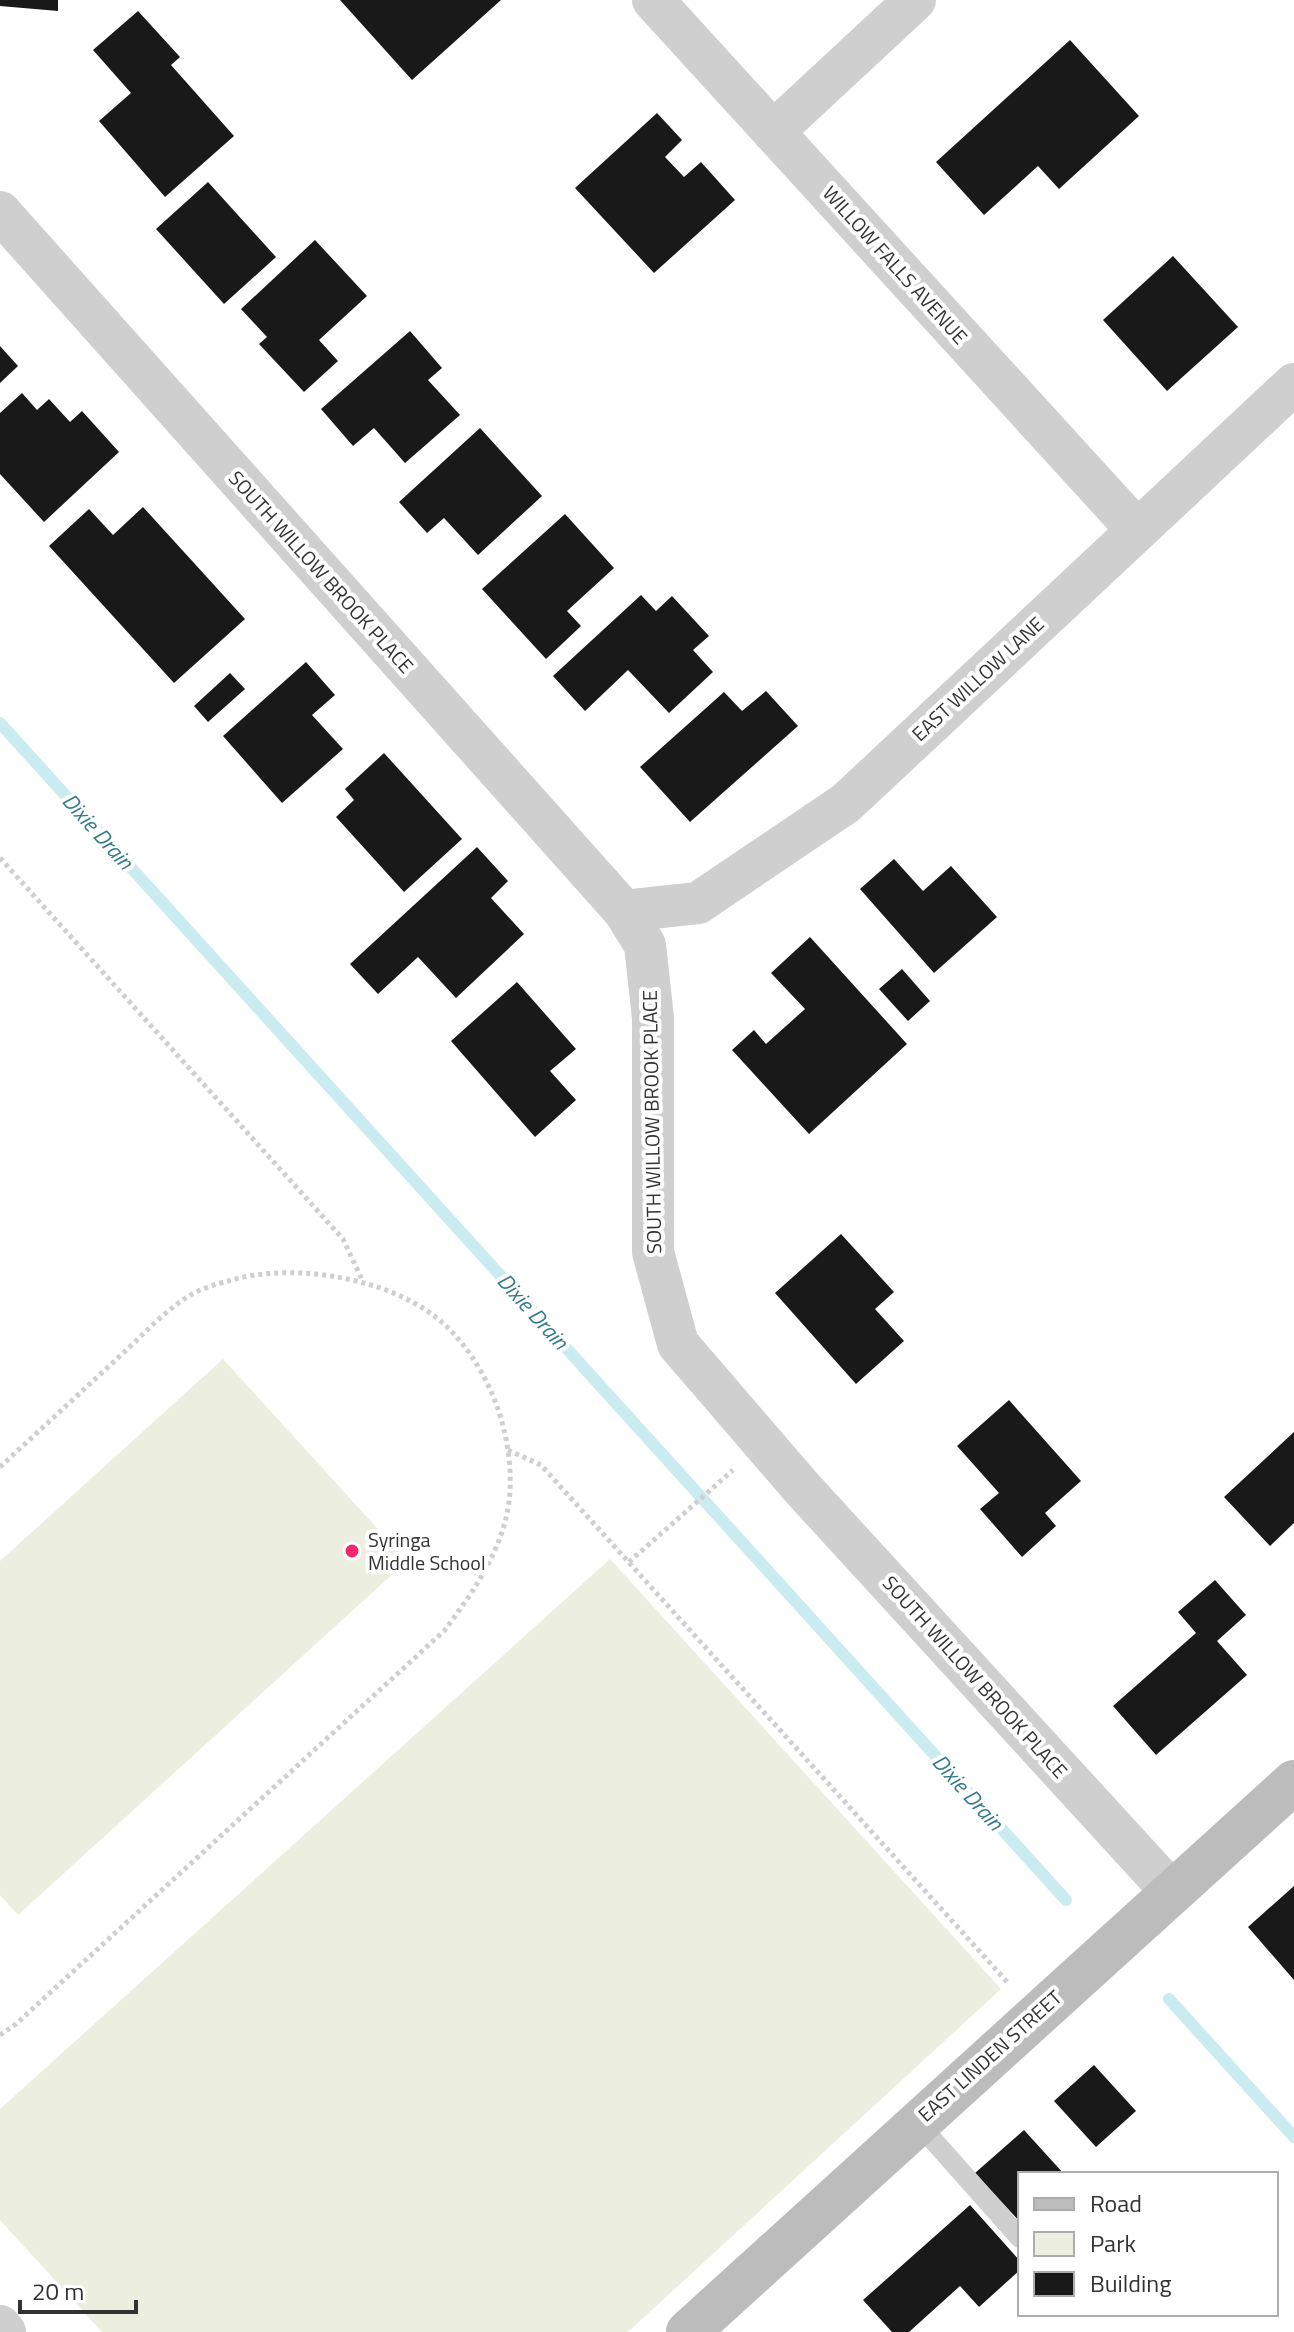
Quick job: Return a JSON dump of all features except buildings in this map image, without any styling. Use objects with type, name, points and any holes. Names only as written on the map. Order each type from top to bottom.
[{"type":"main road","name":"EAST LINDEN STREET","points":[[688,2332],[1294,1782]]},
{"type":"street","name":"WILLOW FALLS AVENUE","points":[[653,0],[1137,530]]},
{"type":"street","points":[[773,132],[915,0]]},
{"type":"street","name":"SOUTH WILLOW BROOK PLACE","points":[[0,212],[624,911],[645,945],[653,1018],[653,1252],[678,1344],[801,1487],[1171,1891]]},
{"type":"street","name":"EAST WILLOW LANE","points":[[624,911],[698,903],[846,803],[1294,384]]},
{"type":"street","points":[[0,2326],[5,2332]]},
{"type":"lane","points":[[917,2122],[1018,2236]]},
{"type":"path","points":[[0,858],[343,1239],[363,1283]]},
{"type":"path","points":[[0,1467],[189,1296],[229,1280],[273,1273],[317,1274],[363,1283],[411,1302],[445,1324],[475,1359],[497,1405],[508,1450],[510,1492],[502,1532],[478,1587],[444,1631],[16,2024],[0,2035]]},
{"type":"path","points":[[508,1450],[541,1465],[1036,2014]]},
{"type":"path","points":[[629,1562],[728,1474]]},
{"type":"green space","points":[[223,1359],[407,1561],[18,1915],[0,1895],[0,1561]]},
{"type":"green space","points":[[610,1559],[1001,1989],[628,2332],[102,2332],[0,2220],[0,2109]]},
{"type":"waterway","name":"Dixie Drain","points":[[0,723],[1066,1900]]},
{"type":"waterway","name":"Dixie Drain","points":[[1169,1999],[1294,2137]]},
{"type":"place","name":"Syringa Middle School","points":[[352,1551]]}]
